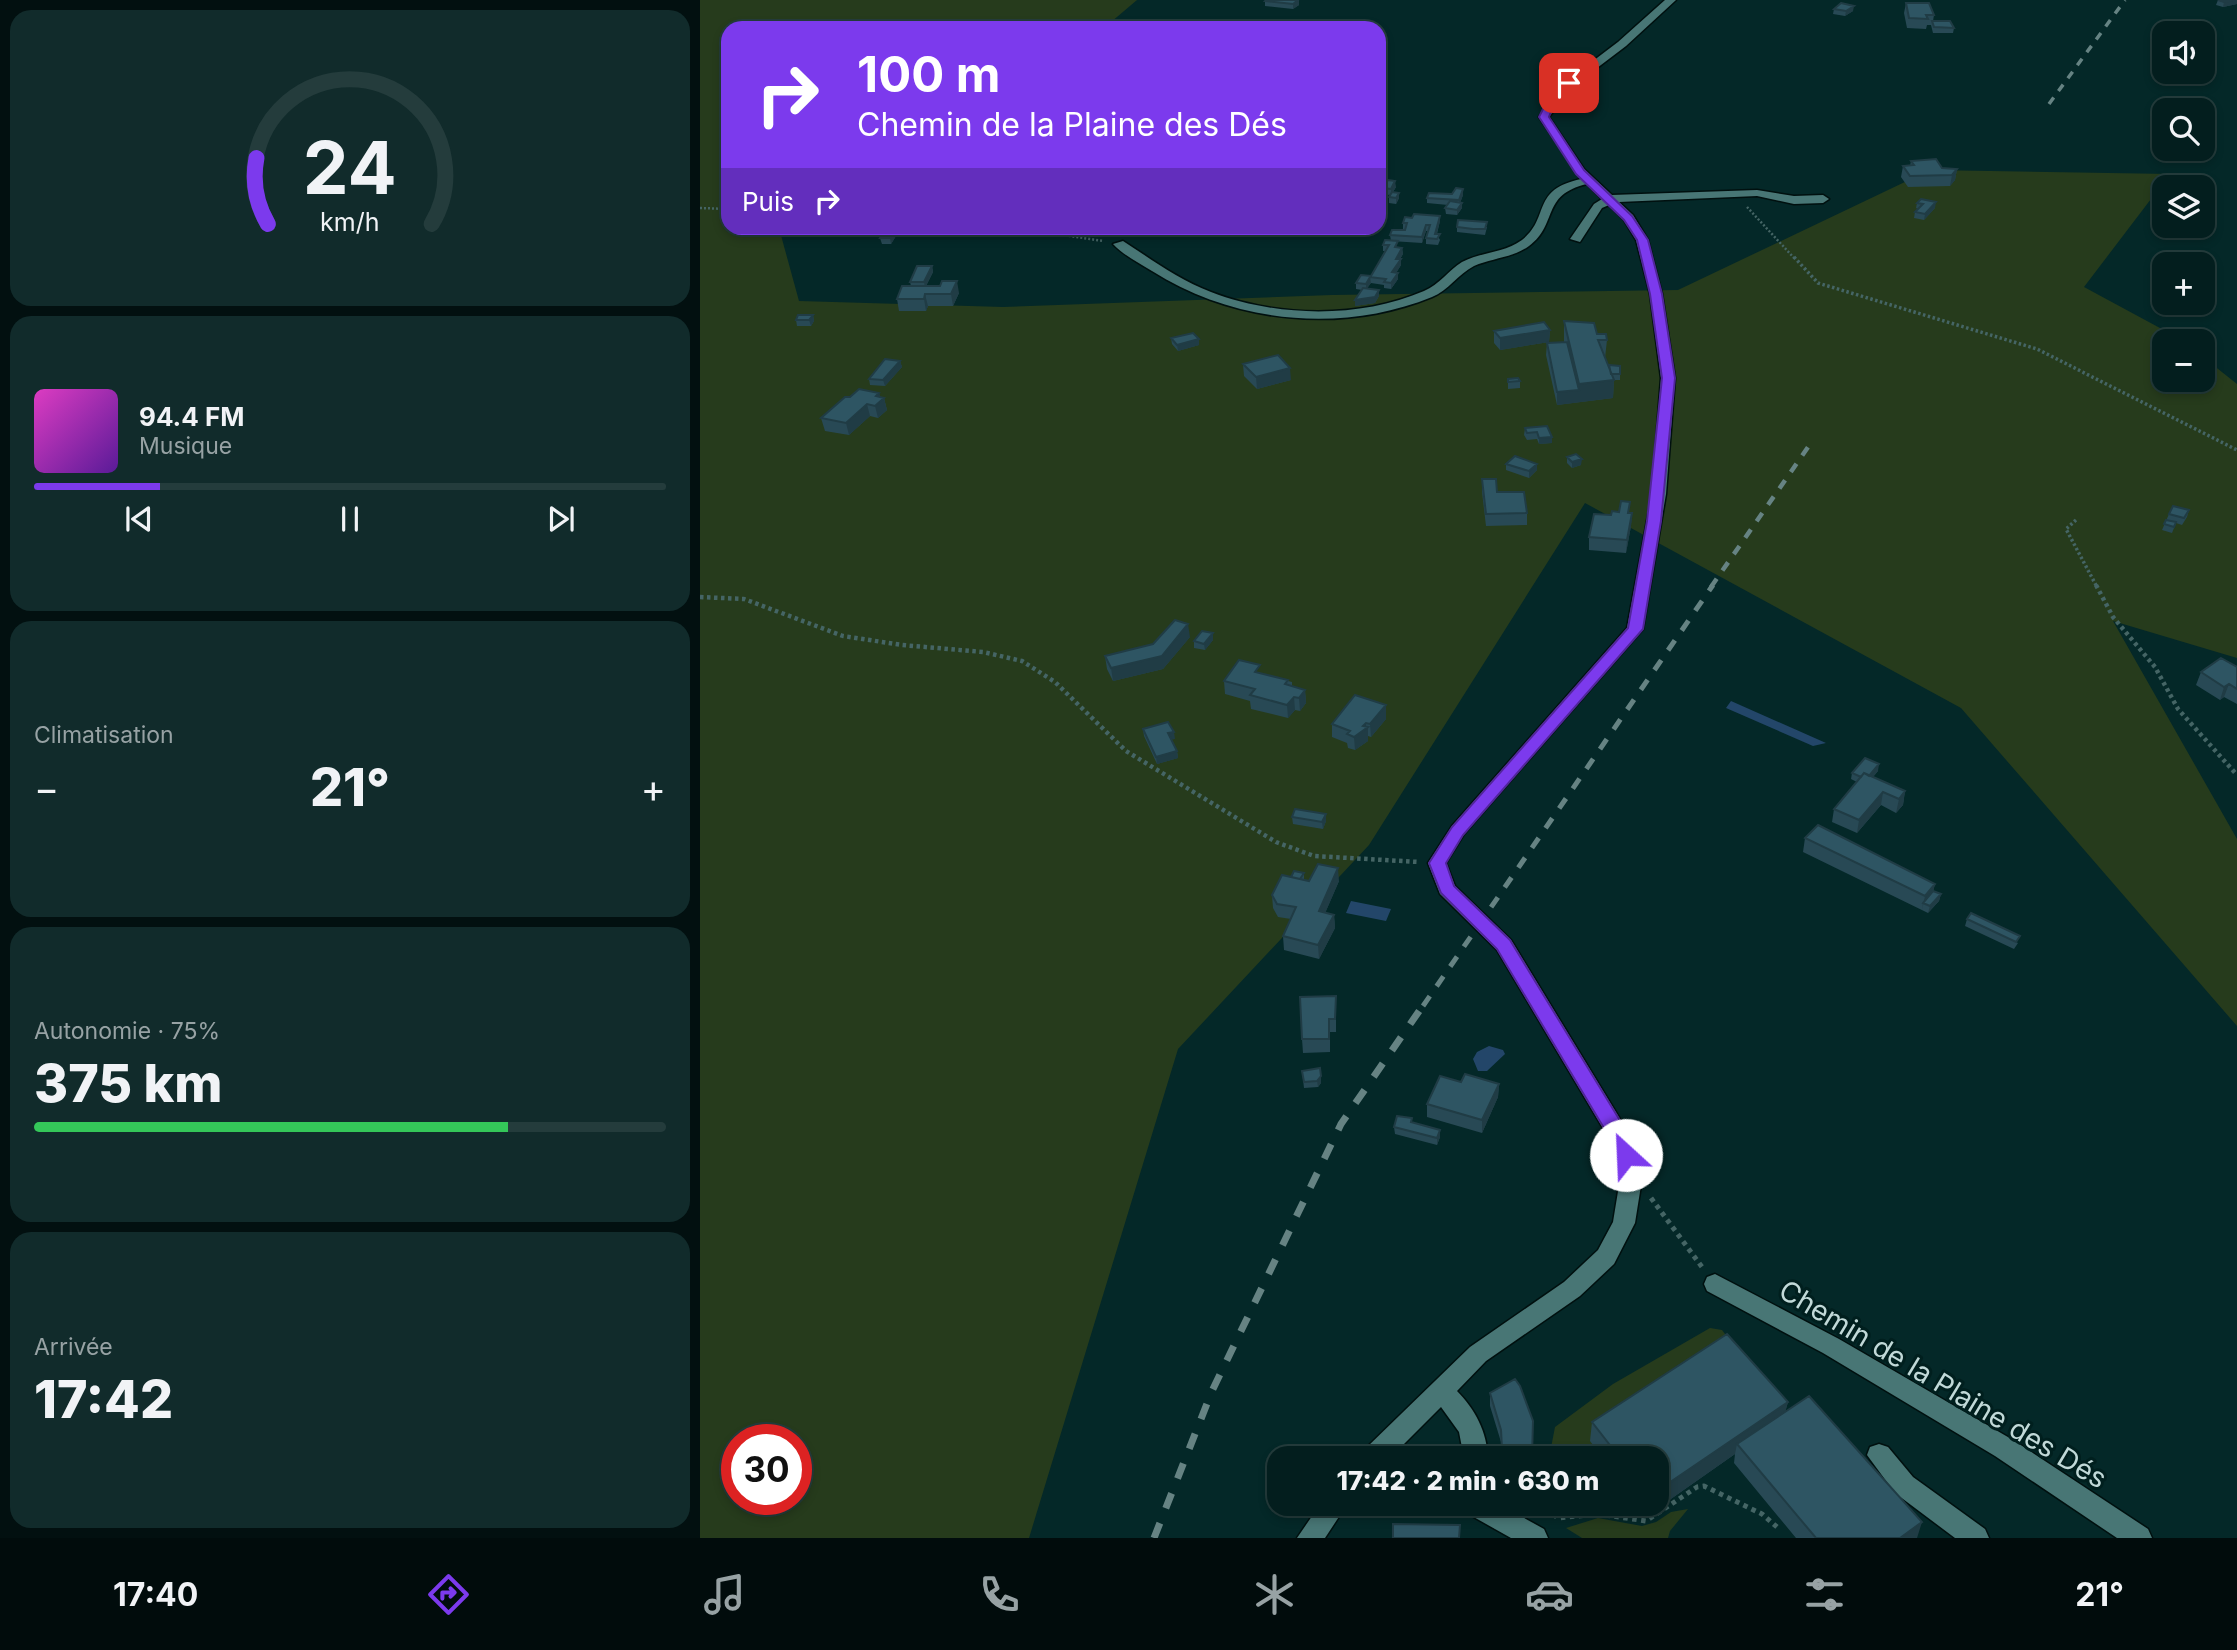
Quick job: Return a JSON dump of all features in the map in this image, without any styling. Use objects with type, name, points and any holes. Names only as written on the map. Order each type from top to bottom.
[{"type":"street","points":[[1385,1446],[1479,1353],[1572,1289],[1606,1257],[1624,1223],[1632,1173],[1620,1138],[1504,945],[1447,889],[1437,863],[1458,831],[1635,629],[1658,494],[1668,378],[1656,294],[1642,240],[1629,218],[1580,172],[1544,117],[1551,101],[1569,83],[1623,43],[1671,0]]},
{"type":"street","points":[[1119,244],[1204,294],[1230,302],[1296,315],[1353,312],[1408,301],[1432,293],[1468,265],[1517,248],[1537,234],[1555,193],[1566,186],[1590,180]]},
{"type":"street","points":[[1576,239],[1598,206],[1611,199],[1757,193],[1794,201],[1823,200]]},
{"type":"street","name":"Chemin de la Plaine des Dés","points":[[1715,1284],[1831,1346],[2004,1448],[2138,1538]]},
{"type":"street","points":[[1440,1391],[1460,1408],[1475,1446]]},
{"type":"street","points":[[1879,1455],[1904,1485],[1962,1535]]},
{"type":"street","points":[[1310,1538],[1326,1516]]},
{"type":"street","points":[[1495,1516],[1535,1538]]},
{"type":"path","points":[[1734,193],[1818,283],[2037,349],[2237,450]]},
{"type":"path","points":[[700,208],[721,209]]},
{"type":"path","points":[[1062,235],[1119,244]]},
{"type":"path","points":[[2076,520],[2066,528],[2113,617],[2155,667],[2178,709],[2237,775]]},
{"type":"path","points":[[700,597],[744,598],[843,636],[902,645],[983,652],[1022,661],[1055,682],[1126,751],[1276,842],[1314,856],[1437,863]]},
{"type":"path","points":[[1632,1173],[1715,1284]]},
{"type":"path","points":[[1669,1506],[1697,1487],[1704,1486],[1762,1514],[1777,1527]]},
{"type":"path","points":[[1557,1516],[1570,1519],[1587,1516]]},
{"type":"path","points":[[1608,1516],[1646,1521],[1654,1516]]},
{"type":"green space","points":[[700,0],[1137,0],[1112,21],[721,21],[721,235],[781,235],[799,301],[1003,307],[1332,295],[1678,290],[1930,170],[2170,174],[2152,175],[2152,198],[2084,287],[2162,329],[2152,329],[2152,392],[2215,392],[2215,367],[2237,384],[2237,658],[2113,621],[2237,839],[2237,1026],[1961,708],[1585,503],[1369,845],[1178,1049],[1029,1538],[700,1538]]},
{"type":"green space","points":[[1710,1328],[1722,1330],[1728,1338],[1616,1446],[1551,1446],[1555,1427],[1613,1384]]},
{"type":"green space","points":[[1688,1509],[1670,1531],[1668,1538],[1582,1538],[1566,1528],[1598,1518],[1642,1526],[1669,1516],[1671,1512]]},
{"type":"water","points":[[1731,701],[1826,743],[1813,746],[1726,708]]},
{"type":"water","points":[[1351,901],[1391,909],[1386,921],[1346,913]]},
{"type":"water","points":[[1489,1046],[1503,1050],[1505,1054],[1487,1071],[1478,1071],[1473,1059],[1477,1052]]},
{"type":"building","points":[[1266,0],[1298,0],[1293,4]]},
{"type":"building","points":[[1841,3],[1854,6],[1846,11],[1834,9]]},
{"type":"building","points":[[1906,3],[1929,3],[1934,15],[1926,15],[1928,19],[1909,18]]},
{"type":"building","points":[[1932,21],[1950,21],[1954,28],[1934,27]]},
{"type":"building","points":[[1936,159],[1942,168],[1957,169],[1952,175],[1910,176],[1903,166],[1914,165],[1911,161]]},
{"type":"building","points":[[1395,181],[1391,189],[1386,188],[1386,182]]},
{"type":"building","points":[[1456,188],[1463,189],[1459,200],[1427,198],[1429,193],[1452,194]]},
{"type":"building","points":[[1392,192],[1399,193],[1396,198],[1389,197]]},
{"type":"building","points":[[1921,199],[1936,202],[1925,214],[1915,212],[1923,204],[1917,203]]},
{"type":"building","points":[[1450,201],[1462,203],[1457,210],[1445,208]]},
{"type":"building","points":[[1414,214],[1440,216],[1435,234],[1440,234],[1437,239],[1426,238],[1430,225],[1426,225],[1422,237],[1390,235],[1392,230],[1405,230],[1405,217],[1412,218]]},
{"type":"building","points":[[1458,220],[1487,222],[1485,229],[1473,229],[1457,227]]},
{"type":"building","points":[[1385,240],[1398,241],[1395,247],[1402,248],[1396,259],[1401,259],[1392,272],[1398,273],[1391,283],[1384,282],[1386,279],[1370,277],[1366,284],[1356,283],[1361,275],[1371,276],[1389,245],[1383,245]]},
{"type":"building","points":[[917,266],[932,266],[924,282],[910,282]]},
{"type":"building","points":[[942,281],[957,281],[951,294],[925,294],[924,299],[897,299],[902,286],[940,286]]},
{"type":"building","points":[[1363,288],[1379,290],[1375,297],[1355,300]]},
{"type":"building","points":[[798,315],[813,315],[809,320],[796,320]]},
{"type":"building","points":[[1564,321],[1594,323],[1597,334],[1606,334],[1607,340],[1598,340],[1614,380],[1579,384]]},
{"type":"building","points":[[1544,322],[1550,330],[1500,338],[1494,331]]},
{"type":"building","points":[[1193,333],[1199,339],[1177,345],[1171,338]]},
{"type":"building","points":[[1567,342],[1579,390],[1557,392],[1547,343]]},
{"type":"building","points":[[1278,355],[1290,368],[1256,377],[1243,364]]},
{"type":"building","points":[[885,359],[900,361],[883,380],[869,379]]},
{"type":"building","points":[[1609,365],[1620,366],[1620,374],[1611,374]]},
{"type":"building","points":[[1518,378],[1520,381],[1508,382],[1508,379]]},
{"type":"building","points":[[859,389],[879,393],[876,396],[884,398],[875,406],[867,404],[846,423],[821,418],[845,397],[850,397]]},
{"type":"building","points":[[1547,426],[1552,437],[1539,438],[1537,432],[1527,433],[1525,428]]},
{"type":"building","points":[[1576,454],[1582,459],[1572,462],[1567,457]]},
{"type":"building","points":[[1515,456],[1537,464],[1529,471],[1506,464]]},
{"type":"building","points":[[1482,479],[1496,479],[1497,492],[1524,492],[1527,513],[1486,514]]},
{"type":"building","points":[[1621,501],[1630,502],[1628,513],[1632,513],[1627,540],[1589,537],[1594,514],[1611,515],[1612,511],[1619,512]]},
{"type":"building","points":[[2173,506],[2189,510],[2184,518],[2169,514]]},
{"type":"building","points":[[2166,520],[2176,522],[2174,527],[2164,524]]},
{"type":"building","points":[[1175,620],[1188,624],[1162,656],[1111,668],[1105,656],[1153,644]]},
{"type":"building","points":[[1202,631],[1213,633],[1204,644],[1194,641]]},
{"type":"building","points":[[2221,658],[2237,667],[2237,689],[2229,684],[2224,687],[2201,672]]},
{"type":"building","points":[[1239,660],[1260,665],[1255,672],[1288,680],[1285,684],[1305,690],[1299,698],[1294,697],[1287,705],[1250,695],[1255,689],[1224,681]]},
{"type":"building","points":[[1355,695],[1386,705],[1370,724],[1363,726],[1368,727],[1354,737],[1347,734],[1350,731],[1332,724]]},
{"type":"building","points":[[1168,722],[1174,732],[1168,733],[1177,751],[1156,757],[1143,729]]},
{"type":"building","points":[[1865,758],[1879,764],[1869,776],[1864,773],[1861,777],[1852,773]]},
{"type":"building","points":[[1864,773],[1905,791],[1899,799],[1883,792],[1859,820],[1834,809]]},
{"type":"building","points":[[1295,809],[1326,814],[1322,822],[1292,817]]},
{"type":"building","points":[[1818,825],[1935,884],[1925,896],[1805,838]]},
{"type":"building","points":[[1318,864],[1338,868],[1319,911],[1334,915],[1318,945],[1283,936],[1296,907],[1277,904],[1272,895],[1282,875],[1309,881]]},
{"type":"building","points":[[1294,871],[1304,873],[1300,879],[1291,877]]},
{"type":"building","points":[[1933,891],[1941,894],[1930,906],[1923,903]]},
{"type":"building","points":[[1971,913],[2020,936],[2016,942],[1967,919]]},
{"type":"building","points":[[1336,996],[1335,1019],[1329,1019],[1329,1039],[1302,1039],[1300,997]]},
{"type":"building","points":[[1320,1068],[1321,1076],[1317,1081],[1304,1082],[1302,1071]]},
{"type":"building","points":[[1465,1074],[1499,1084],[1482,1120],[1427,1104],[1440,1076],[1461,1082]]},
{"type":"building","points":[[1397,1116],[1412,1118],[1411,1122],[1440,1130],[1437,1138],[1394,1127]]},
{"type":"building","points":[[1727,1334],[1788,1402],[1669,1483],[1669,1446],[1611,1446],[1592,1422]]},
{"type":"building","points":[[1515,1379],[1533,1421],[1532,1446],[1502,1446],[1501,1430],[1490,1393]]},
{"type":"building","points":[[1809,1396],[1922,1522],[1900,1538],[1816,1538],[1737,1444]]},
{"type":"building","points":[[1393,1524],[1460,1525],[1459,1538],[1393,1538]]},
{"type":"railway","points":[[2049,104],[2125,0]]},
{"type":"railway","points":[[1711,587],[1813,440]]},
{"type":"railway","points":[[1423,1006],[1713,585]]},
{"type":"railway","points":[[1154,1538],[1212,1391],[1341,1124],[1424,1004]]},
{"type":"route","points":[[1569,83],[1551,101],[1544,117],[1580,172],[1629,218],[1642,240],[1656,294],[1668,378],[1654,521],[1635,629],[1458,831],[1437,863],[1447,889],[1481,926],[1504,945],[1620,1138],[1626,1155]]}]
